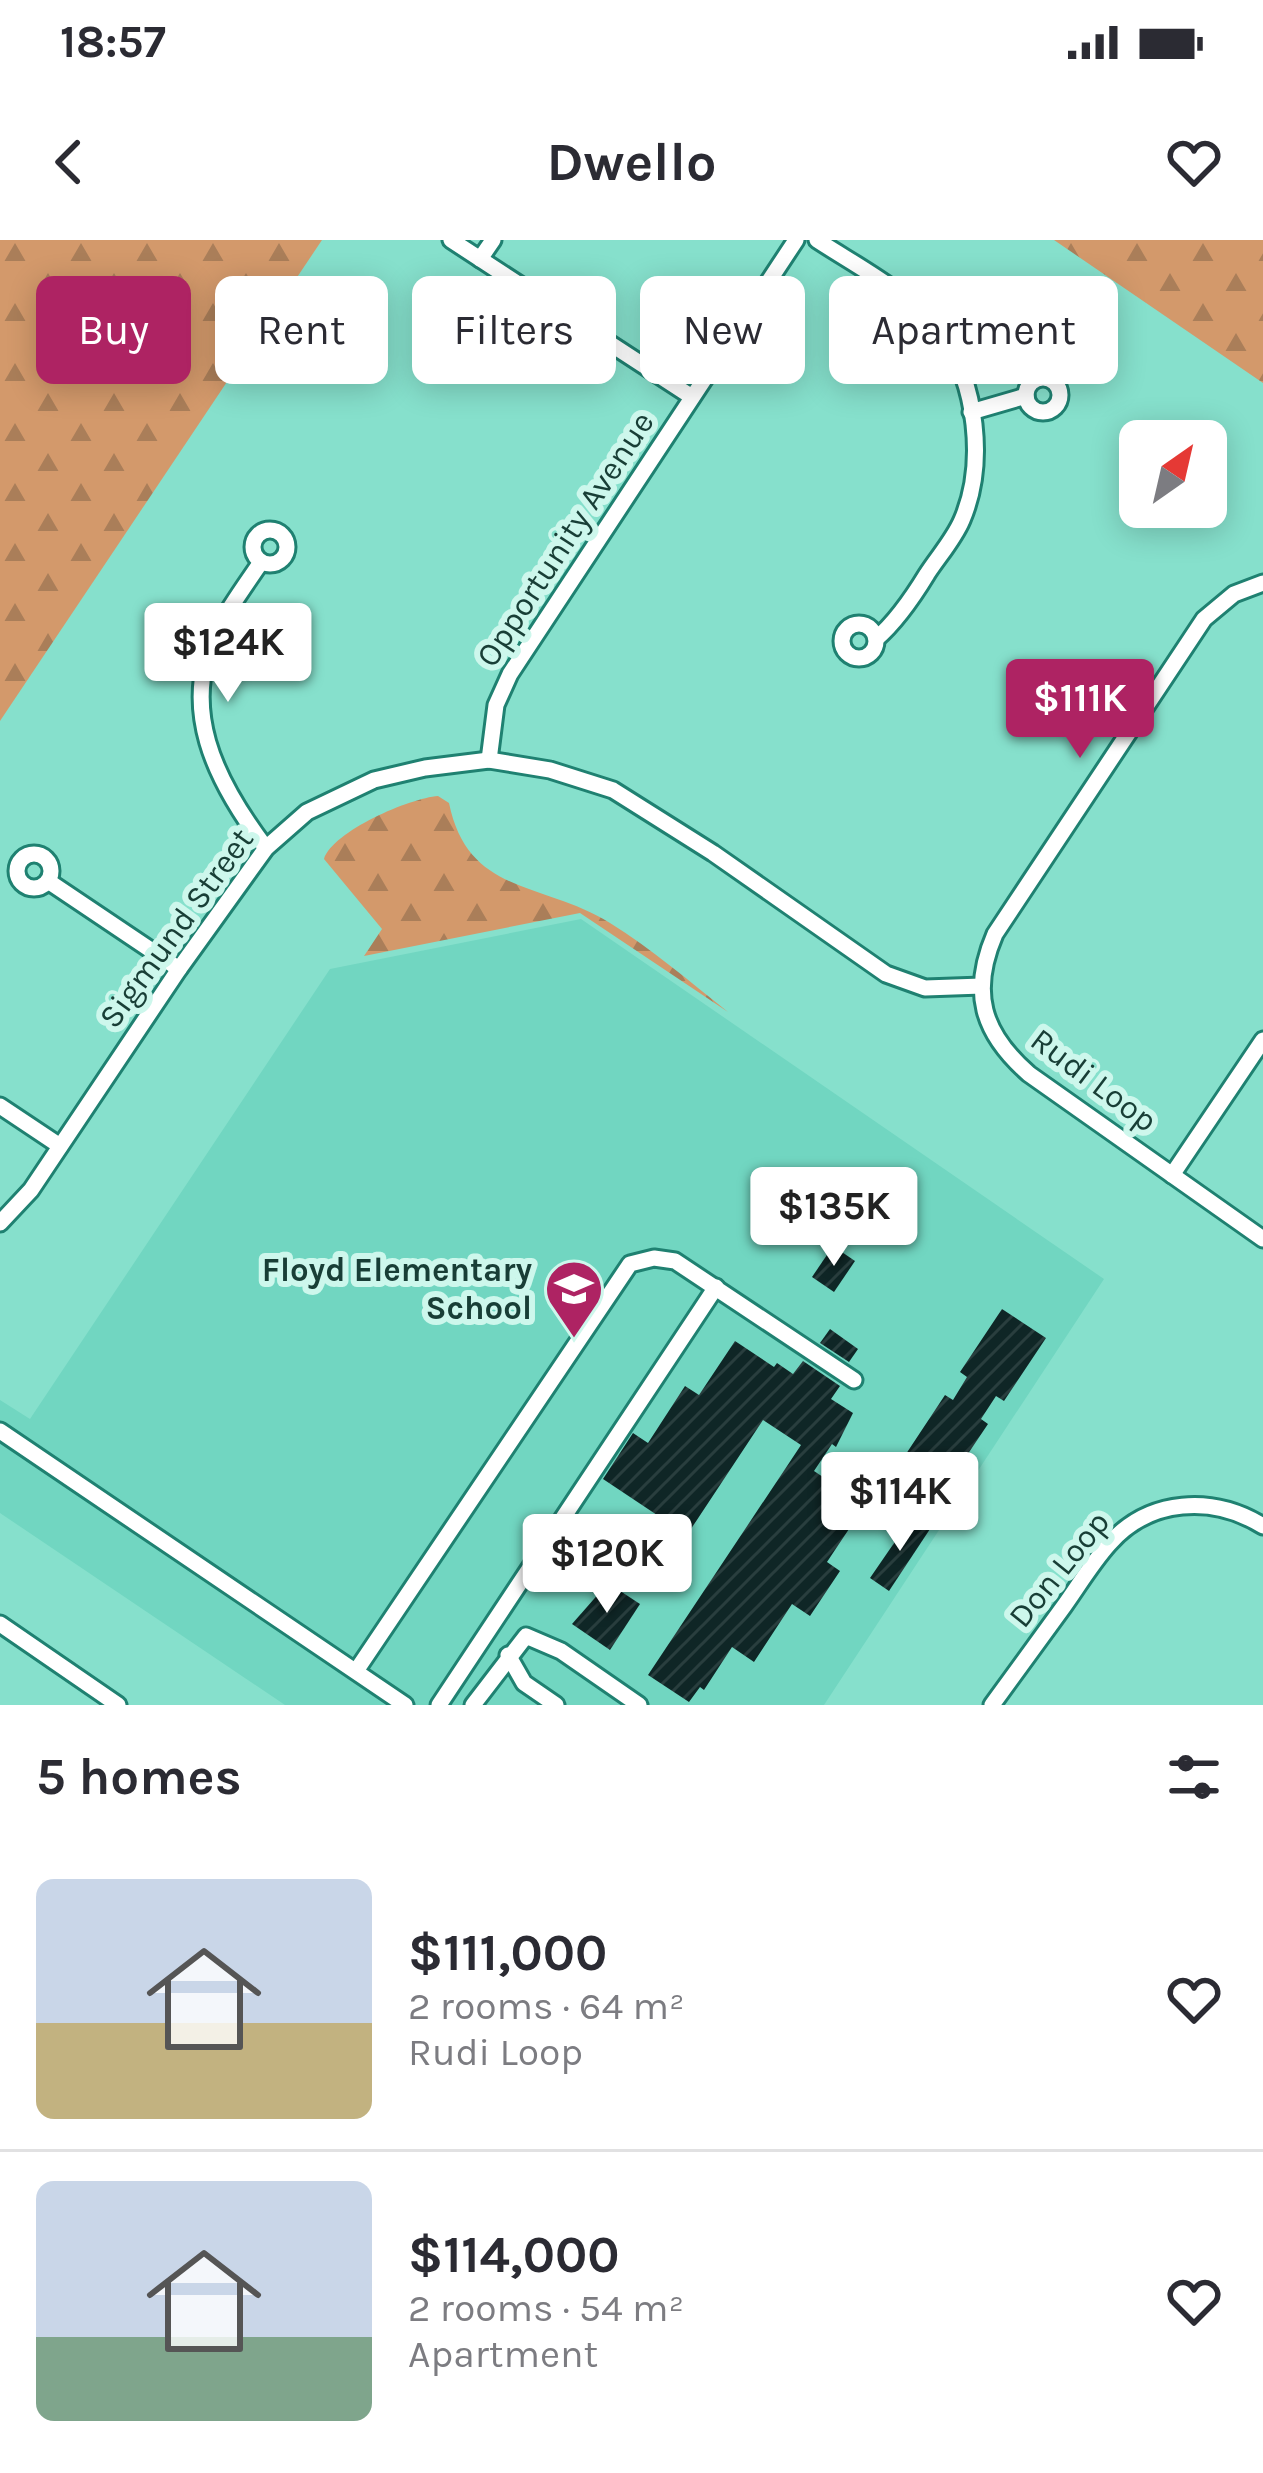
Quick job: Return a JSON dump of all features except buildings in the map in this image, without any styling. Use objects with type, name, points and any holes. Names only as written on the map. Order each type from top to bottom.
[{"type":"street","points":[[451,240],[692,397]]},
{"type":"street","points":[[480,259],[493,240]]},
{"type":"street","name":"Opportunity Avenue","points":[[489,760],[496,705],[510,674],[796,240]]},
{"type":"street","points":[[817,240],[912,302],[943,337],[966,384],[971,412],[973,474],[962,519],[914,596],[876,639]]},
{"type":"street","points":[[971,412],[1026,397]]},
{"type":"street","points":[[261,562],[218,628],[202,682],[202,727],[214,767],[266,848]]},
{"type":"street","points":[[982,986],[995,934],[1204,620],[1234,594],[1263,583]]},
{"type":"street","name":"Sigmund Street","points":[[0,1222],[31,1190],[266,848],[307,812],[374,780],[489,760],[550,770],[613,790],[713,853],[886,974],[925,988],[982,986]]},
{"type":"street","points":[[48,881],[179,969]]},
{"type":"street","name":"Rudi Loop","points":[[982,986],[986,1017],[1006,1054],[1028,1074],[1263,1239]]},
{"type":"street","points":[[1172,1175],[1263,1040]]},
{"type":"street","points":[[0,1106],[60,1146]]},
{"type":"street","points":[[356,1671],[630,1264],[654,1258],[675,1261],[854,1380]]},
{"type":"street","points":[[439,1705],[716,1287]]},
{"type":"street","points":[[0,1431],[405,1705]]},
{"type":"street","name":"Don Loop","points":[[1000,1702],[1108,1545],[1139,1520],[1193,1505],[1227,1509],[1263,1526]]},
{"type":"street","points":[[0,1624],[118,1705]]},
{"type":"street","points":[[473,1705],[526,1636],[537,1637],[639,1705]]},
{"type":"street","points":[[508,1655],[524,1683],[556,1705]]},
{"type":"shaded area","name":"Floyd Elementary School","points":[[581,919],[1104,1279],[824,1705],[285,1705],[0,1513],[0,1400],[30,1419],[330,969]]},
{"type":"green space","points":[[0,240],[322,240],[298,276],[215,276],[215,384],[226,384],[0,721]]},
{"type":"green space","points":[[1054,240],[1263,240],[1263,383],[1118,284],[1118,276],[1107,276]]},
{"type":"green space","points":[[438,796],[449,803],[473,855],[491,871],[610,923],[728,1012],[580,913],[364,956],[382,929],[324,859],[330,848],[357,827]]},
{"type":"place","name":"Floyd Elementary School","points":[[574,1340]]}]
